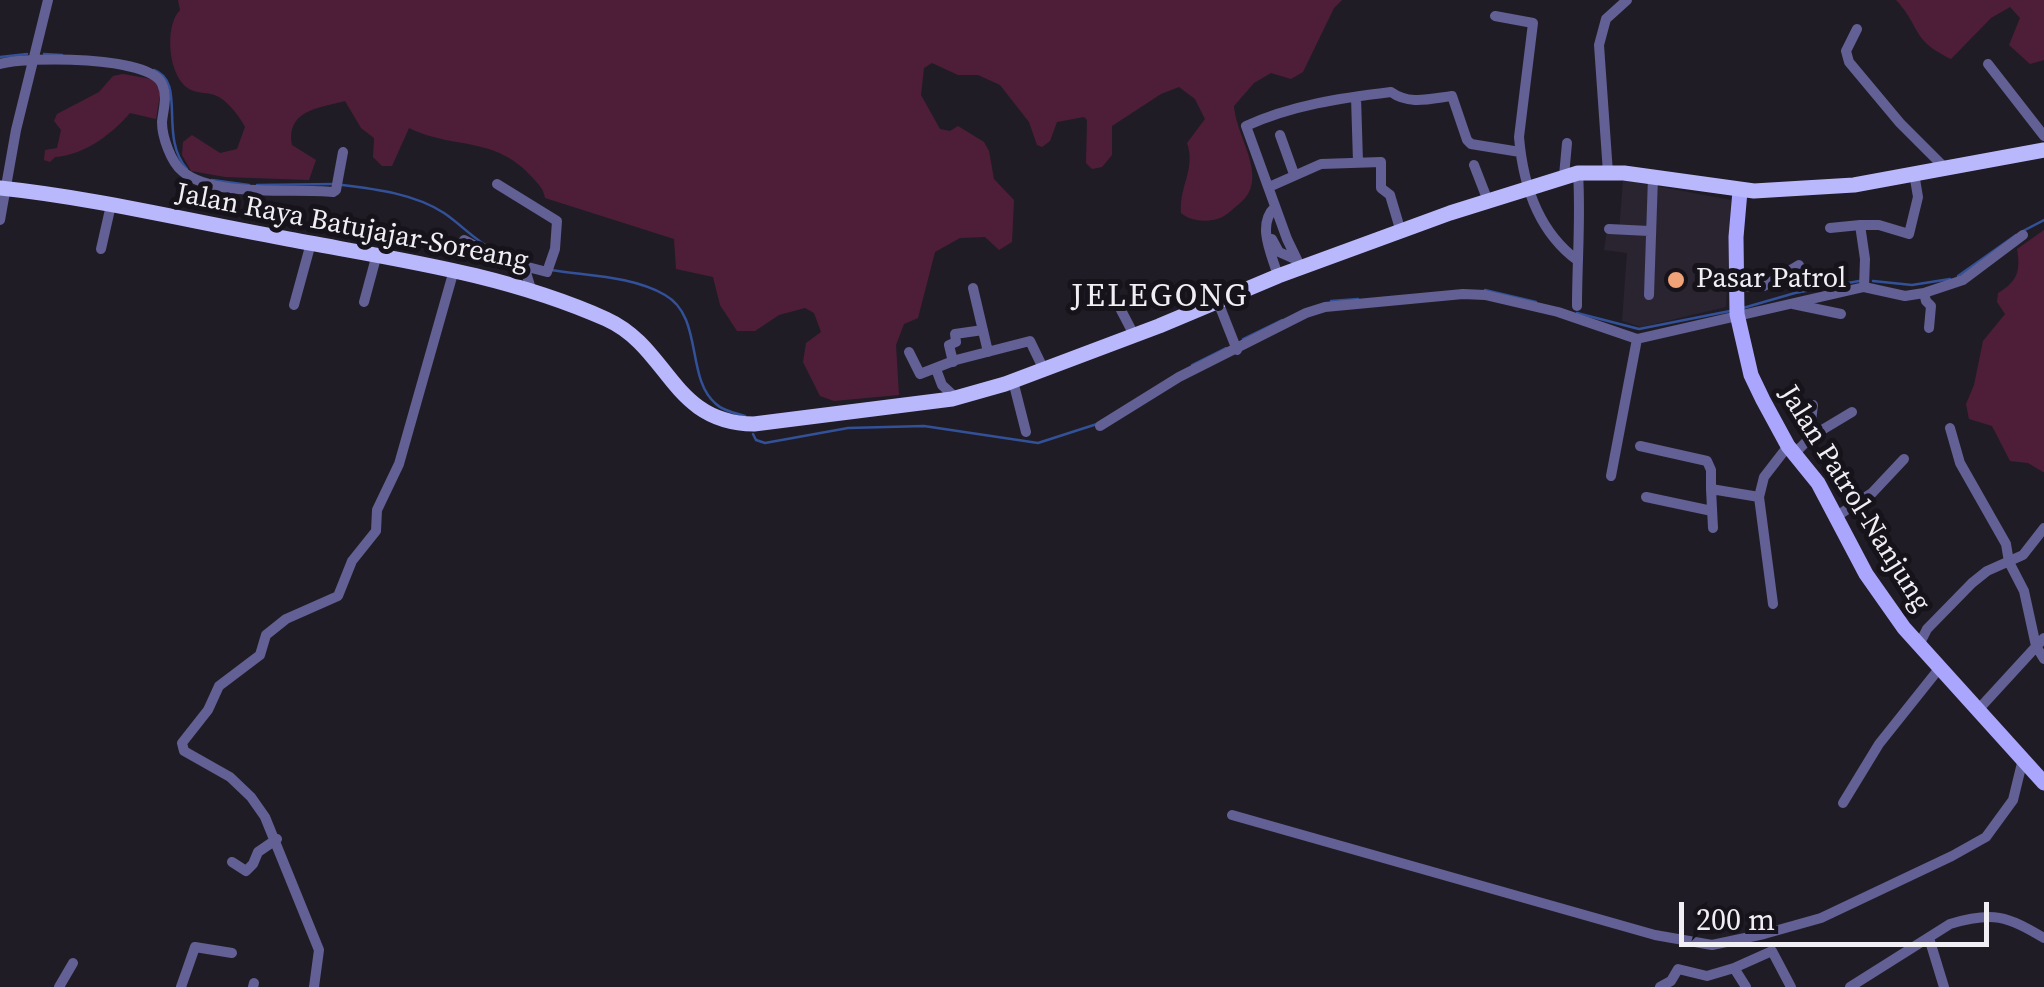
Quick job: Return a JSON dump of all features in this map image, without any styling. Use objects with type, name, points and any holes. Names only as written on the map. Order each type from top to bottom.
[{"type":"highway","name":"Jalan Raya Batujajar-Soreang","points":[[3,188],[377,254],[530,289],[622,328],[697,408],[728,423],[754,424],[956,398],[1013,382],[1218,302],[1299,264],[1571,174],[1652,177],[1740,191],[1854,184],[2044,150]]},
{"type":"main road","name":"Jalan Patrol-Nanjung","points":[[1740,191],[1737,312],[1752,375],[1791,450],[1818,483],[1881,598],[1938,670],[2044,782]]},
{"type":"street","points":[[0,220],[3,188],[48,0]]},
{"type":"street","points":[[1608,173],[1599,45],[1606,19],[1627,0]]},
{"type":"street","points":[[1495,16],[1533,23],[1520,152],[1532,203],[1554,242],[1578,260]]},
{"type":"street","points":[[1857,28],[1846,50],[1849,62],[1944,167]]},
{"type":"street","points":[[0,64],[74,59],[154,74],[164,90],[162,123],[172,156],[180,170],[202,182],[252,189],[333,192],[343,152]]},
{"type":"street","points":[[1988,64],[2044,136]]},
{"type":"street","points":[[1299,264],[1246,126],[1273,114],[1323,101],[1394,92],[1400,100],[1410,101],[1452,96],[1466,140],[1520,152]]},
{"type":"street","points":[[1356,97],[1358,162]]},
{"type":"street","points":[[1280,135],[1294,174]]},
{"type":"street","points":[[1567,143],[1581,221],[1577,306]]},
{"type":"street","points":[[1269,187],[1321,164],[1382,164],[1381,188],[1390,195],[1401,232]]},
{"type":"street","points":[[1474,164],[1488,201]]},
{"type":"street","points":[[1830,228],[1880,225],[1909,234],[1918,197],[1914,172]]},
{"type":"street","points":[[1649,295],[1652,177]]},
{"type":"street","points":[[464,240],[524,266],[549,269],[557,220],[497,184]]},
{"type":"street","points":[[102,249],[111,205]]},
{"type":"street","points":[[1275,207],[1268,212],[1267,238],[1278,276]]},
{"type":"street","points":[[1860,225],[1864,287]]},
{"type":"street","points":[[1608,229],[1648,232]]},
{"type":"street","points":[[1100,426],[1179,378],[1324,307],[1485,295],[1558,312],[1637,339],[1737,312],[1864,287],[1905,296],[1924,293],[1963,280],[2023,236]]},
{"type":"street","points":[[1267,238],[1272,238],[1279,252],[1299,264]]},
{"type":"street","points":[[294,305],[311,244]]},
{"type":"street","points":[[364,302],[377,254]]},
{"type":"street","points":[[1736,287],[1764,286],[1799,265]]},
{"type":"street","points":[[524,266],[530,289]]},
{"type":"street","points":[[314,987],[319,950],[276,839],[259,807],[222,771],[186,752],[182,743],[208,710],[219,686],[260,655],[266,635],[286,620],[338,596],[352,561],[374,536],[378,510],[399,464],[454,270]]},
{"type":"street","points":[[1109,287],[1134,335]]},
{"type":"street","points":[[972,288],[988,352]]},
{"type":"street","points":[[1924,293],[1931,306],[1929,328]]},
{"type":"street","points":[[1218,302],[1237,350]]},
{"type":"street","points":[[1788,303],[1841,314]]},
{"type":"street","points":[[953,362],[949,345],[956,342],[955,334],[983,330]]},
{"type":"street","points":[[1611,476],[1637,339]]},
{"type":"street","points":[[909,352],[918,374],[1030,341],[1044,370]]},
{"type":"street","points":[[936,370],[942,385],[956,398]]},
{"type":"street","points":[[1013,382],[1026,432]]},
{"type":"street","points":[[1808,438],[1813,405]]},
{"type":"street","points":[[1773,604],[1760,497],[1764,477],[1791,450],[1852,412]]},
{"type":"street","points":[[1950,428],[1960,464],[2006,544],[2044,659]]},
{"type":"street","points":[[1640,446],[1707,461],[1712,470],[1714,528]]},
{"type":"street","points":[[1834,518],[1872,493],[1904,459]]},
{"type":"street","points":[[1711,490],[1760,497]]},
{"type":"street","points":[[1646,497],[1712,512]]},
{"type":"street","points":[[1918,644],[1927,629],[1972,583],[1987,570],[2028,550],[2044,528]]},
{"type":"street","points":[[1978,711],[2040,642]]},
{"type":"street","points":[[1843,802],[1880,744],[1938,670]]},
{"type":"street","points":[[1232,815],[1655,935],[1712,945],[1821,918],[1986,837],[2013,800],[2023,758]]},
{"type":"street","points":[[232,862],[246,871],[258,852],[276,839]]},
{"type":"street","points":[[1850,987],[1950,924],[1996,916],[2017,922],[2044,938]]},
{"type":"street","points":[[1928,938],[1944,987]]},
{"type":"street","points":[[182,987],[195,946],[232,953]]},
{"type":"street","points":[[1668,985],[1678,969],[1710,981],[1772,951],[1791,987]]},
{"type":"street","points":[[59,987],[73,963]]},
{"type":"street","points":[[1734,968],[1746,987]]},
{"type":"shaded area","points":[[178,0],[1342,0],[1334,8],[1303,72],[1291,79],[1271,73],[1254,83],[1234,106],[1252,183],[1239,204],[1222,217],[1210,220],[1181,213],[1190,161],[1187,143],[1205,119],[1195,99],[1179,87],[1161,94],[1112,126],[1112,155],[1102,167],[1092,169],[1086,163],[1084,117],[1057,122],[1050,141],[1042,147],[1037,145],[1029,122],[1000,85],[978,75],[958,75],[932,63],[924,68],[921,95],[940,129],[950,131],[958,126],[984,142],[994,179],[1014,200],[1012,242],[999,250],[985,237],[960,238],[935,252],[918,318],[904,324],[896,345],[899,395],[834,401],[820,396],[803,362],[806,343],[821,332],[814,313],[805,308],[779,315],[755,331],[737,331],[720,305],[713,277],[676,269],[674,239],[545,198],[539,185],[519,164],[489,149],[409,128],[392,166],[382,166],[373,157],[374,138],[361,128],[345,101],[306,112],[294,124],[292,145],[316,160],[309,180],[225,177],[191,171],[182,155],[183,142],[192,135],[220,153],[237,149],[245,127],[223,100],[189,89],[176,74],[170,39],[180,10]]},
{"type":"shaded area","points":[[1896,0],[2044,0],[2044,60],[2030,64],[2009,45],[2020,18],[2010,7],[1991,18],[1951,59],[1922,39]]},
{"type":"shaded area","points":[[113,76],[157,80],[161,89],[156,119],[130,113],[106,136],[86,148],[50,162],[44,160],[45,150],[57,148],[61,130],[54,121],[57,114],[99,92]]},
{"type":"shaded area","name":"Pasar Patrol","points":[[1623,180],[1731,200],[1726,307],[1641,327],[1622,321],[1627,253],[1604,250],[1607,231],[1619,232]]},
{"type":"shaded area","points":[[2044,230],[2043,472],[2028,463],[2010,461],[1992,426],[1969,419],[1966,404],[1983,341],[2005,314],[1997,302],[1998,293],[2016,275],[2017,249]]},
{"type":"waterway","points":[[0,57],[27,54]]},
{"type":"waterway","points":[[44,54],[62,55]]},
{"type":"waterway","points":[[154,70],[164,76],[169,86],[174,141],[187,169]]},
{"type":"waterway","points":[[212,180],[249,185]]},
{"type":"waterway","points":[[257,185],[334,184]]},
{"type":"waterway","points":[[342,185],[421,201],[496,251]]},
{"type":"waterway","points":[[2023,231],[2044,220]]},
{"type":"waterway","points":[[1958,276],[2016,235]]},
{"type":"waterway","points":[[551,270],[624,280],[665,295],[685,318],[707,393],[722,408],[745,416]]},
{"type":"waterway","points":[[1873,281],[1912,285],[1950,279]]},
{"type":"waterway","points":[[1743,308],[1859,281]]},
{"type":"waterway","points":[[1485,290],[1536,302]]},
{"type":"waterway","points":[[1331,301],[1358,299]]},
{"type":"waterway","points":[[1577,313],[1639,329],[1730,311]]},
{"type":"waterway","points":[[1243,339],[1282,320]]},
{"type":"waterway","points":[[1192,365],[1226,348]]},
{"type":"waterway","points":[[753,434],[765,443],[848,428],[924,426],[1038,443],[1097,424]]},
{"type":"place","name":"Pasar Patrol","points":[[1676,280]]},
{"type":"district","name":"JELEGONG","points":[[1160,298]]}]
